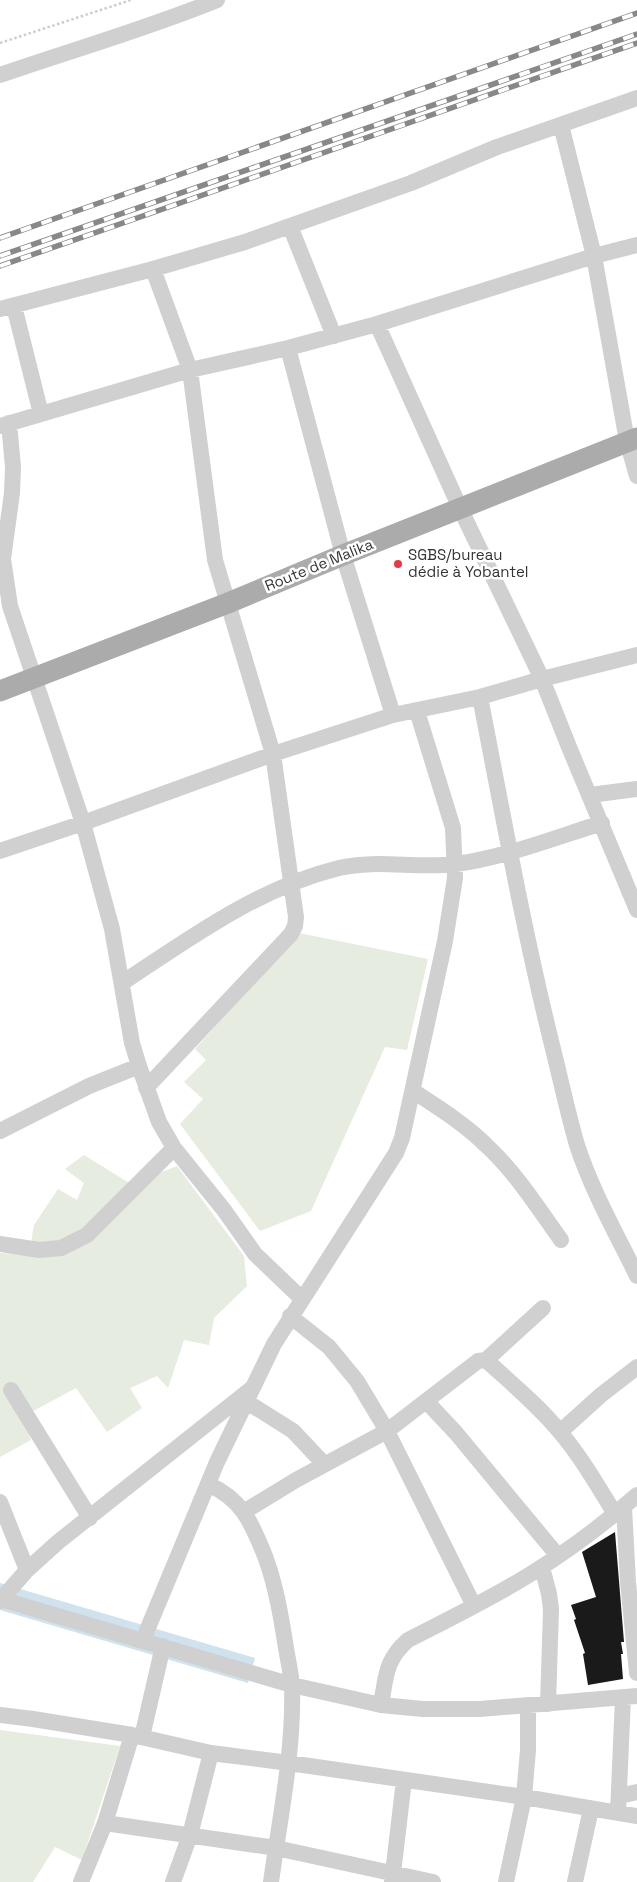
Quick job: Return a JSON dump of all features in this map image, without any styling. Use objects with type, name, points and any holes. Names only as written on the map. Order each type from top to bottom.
[{"type":"main road","name":"Route de Malika","points":[[0,691],[228,603],[632,440]]},
{"type":"street","points":[[0,75],[160,23],[217,0]]},
{"type":"street","points":[[41,414],[7,308],[245,242],[411,183],[472,156],[637,98]]},
{"type":"street","points":[[561,124],[594,256],[632,440],[637,476]]},
{"type":"street","points":[[290,226],[334,336]]},
{"type":"street","points":[[302,1299],[255,1254],[224,1210],[174,1148],[159,1122],[138,1066],[132,1043],[112,929],[82,824],[10,606],[4,571],[2,541],[12,493],[13,467],[5,424],[190,370],[288,348],[377,324],[594,256],[637,245]]},
{"type":"street","points":[[146,1088],[291,934],[295,926],[296,917],[273,754],[215,560],[190,370],[153,269]]},
{"type":"street","points":[[377,324],[460,508],[542,679],[568,747],[602,823],[637,910]]},
{"type":"street","points":[[288,348],[343,555],[393,715]]},
{"type":"street","points":[[0,851],[82,824],[273,754],[393,715],[480,697],[637,655]]},
{"type":"street","points":[[480,697],[539,993],[565,1101],[578,1146],[593,1186],[637,1275]]},
{"type":"street","points":[[143,1640],[208,1484],[274,1344],[290,1316],[396,1153],[402,1138],[445,941],[456,864],[453,828],[416,711]]},
{"type":"street","points":[[590,795],[637,789]]},
{"type":"street","points":[[122,982],[200,931],[256,900],[292,883],[362,863],[456,864],[510,852],[602,823]]},
{"type":"street","points":[[0,1131],[89,1086],[138,1066]]},
{"type":"street","points":[[413,1091],[460,1123],[487,1146],[506,1166],[561,1240]]},
{"type":"street","points":[[0,1244],[39,1250],[60,1248],[87,1235],[174,1148]]},
{"type":"street","points":[[245,1511],[283,1487],[387,1431],[478,1361],[486,1360],[543,1308]]},
{"type":"street","points":[[290,1316],[329,1348],[357,1381],[387,1431],[474,1606]]},
{"type":"street","points":[[486,1360],[560,1432],[620,1510],[637,1673]]},
{"type":"street","points":[[560,1432],[602,1395],[637,1368]]},
{"type":"street","points":[[11,1390],[90,1518]]},
{"type":"street","points":[[250,1395],[294,1431],[324,1464]]},
{"type":"street","points":[[250,1395],[58,1542],[27,1570],[0,1600],[143,1640],[292,1685],[381,1706],[454,1710],[630,1697],[618,1813]]},
{"type":"street","points":[[426,1401],[456,1433],[558,1556]]},
{"type":"street","points":[[208,1484],[232,1498],[245,1511],[259,1541],[276,1589],[292,1685],[289,1763],[271,1882]]},
{"type":"street","points":[[381,1706],[388,1666],[408,1640],[474,1606],[558,1556],[637,1495]]},
{"type":"street","points":[[0,1502],[27,1570]]},
{"type":"street","points":[[542,1566],[551,1609],[548,1704]]},
{"type":"street","points":[[81,1882],[137,1736],[162,1646]]},
{"type":"street","points":[[506,1882],[524,1797],[528,1750],[528,1706]]},
{"type":"street","points":[[0,1715],[137,1736],[211,1753],[524,1797],[637,1816]]},
{"type":"street","points":[[173,1882],[190,1835],[211,1753]]},
{"type":"street","points":[[392,1878],[404,1780]]},
{"type":"street","points":[[619,1796],[637,1792]]},
{"type":"street","points":[[575,1882],[591,1809]]},
{"type":"street","points":[[105,1823],[276,1848],[392,1878],[433,1882]]},
{"type":"path","points":[[0,43],[131,0]]},
{"type":"shaded area","points":[[299,933],[428,959],[407,1050],[385,1047],[311,1211],[260,1231],[180,1124],[203,1099],[184,1082],[206,1060],[195,1049]]},
{"type":"shaded area","points":[[84,1155],[131,1184],[177,1166],[244,1256],[247,1286],[214,1318],[209,1345],[184,1340],[168,1388],[157,1376],[130,1388],[142,1408],[107,1432],[76,1388],[24,1416],[31,1440],[0,1457],[0,1253],[29,1255],[34,1225],[58,1189],[77,1200],[84,1183],[65,1169]]},
{"type":"shaded area","points":[[0,1730],[120,1746],[82,1860],[55,1847],[33,1882],[0,1882]]},
{"type":"water","points":[[0,1583],[255,1658],[248,1683],[0,1610]]},
{"type":"building","points":[[615,1532],[624,1642],[621,1642],[623,1679],[588,1685],[583,1654],[585,1653],[571,1605],[596,1597],[582,1552]]},
{"type":"railway","points":[[0,238],[637,13]]},
{"type":"railway","points":[[0,256],[637,34]]},
{"type":"railway","points":[[0,266],[637,43]]},
{"type":"place","name":"SGBS/bureau dédie à Yobantel","points":[[398,564]]}]
